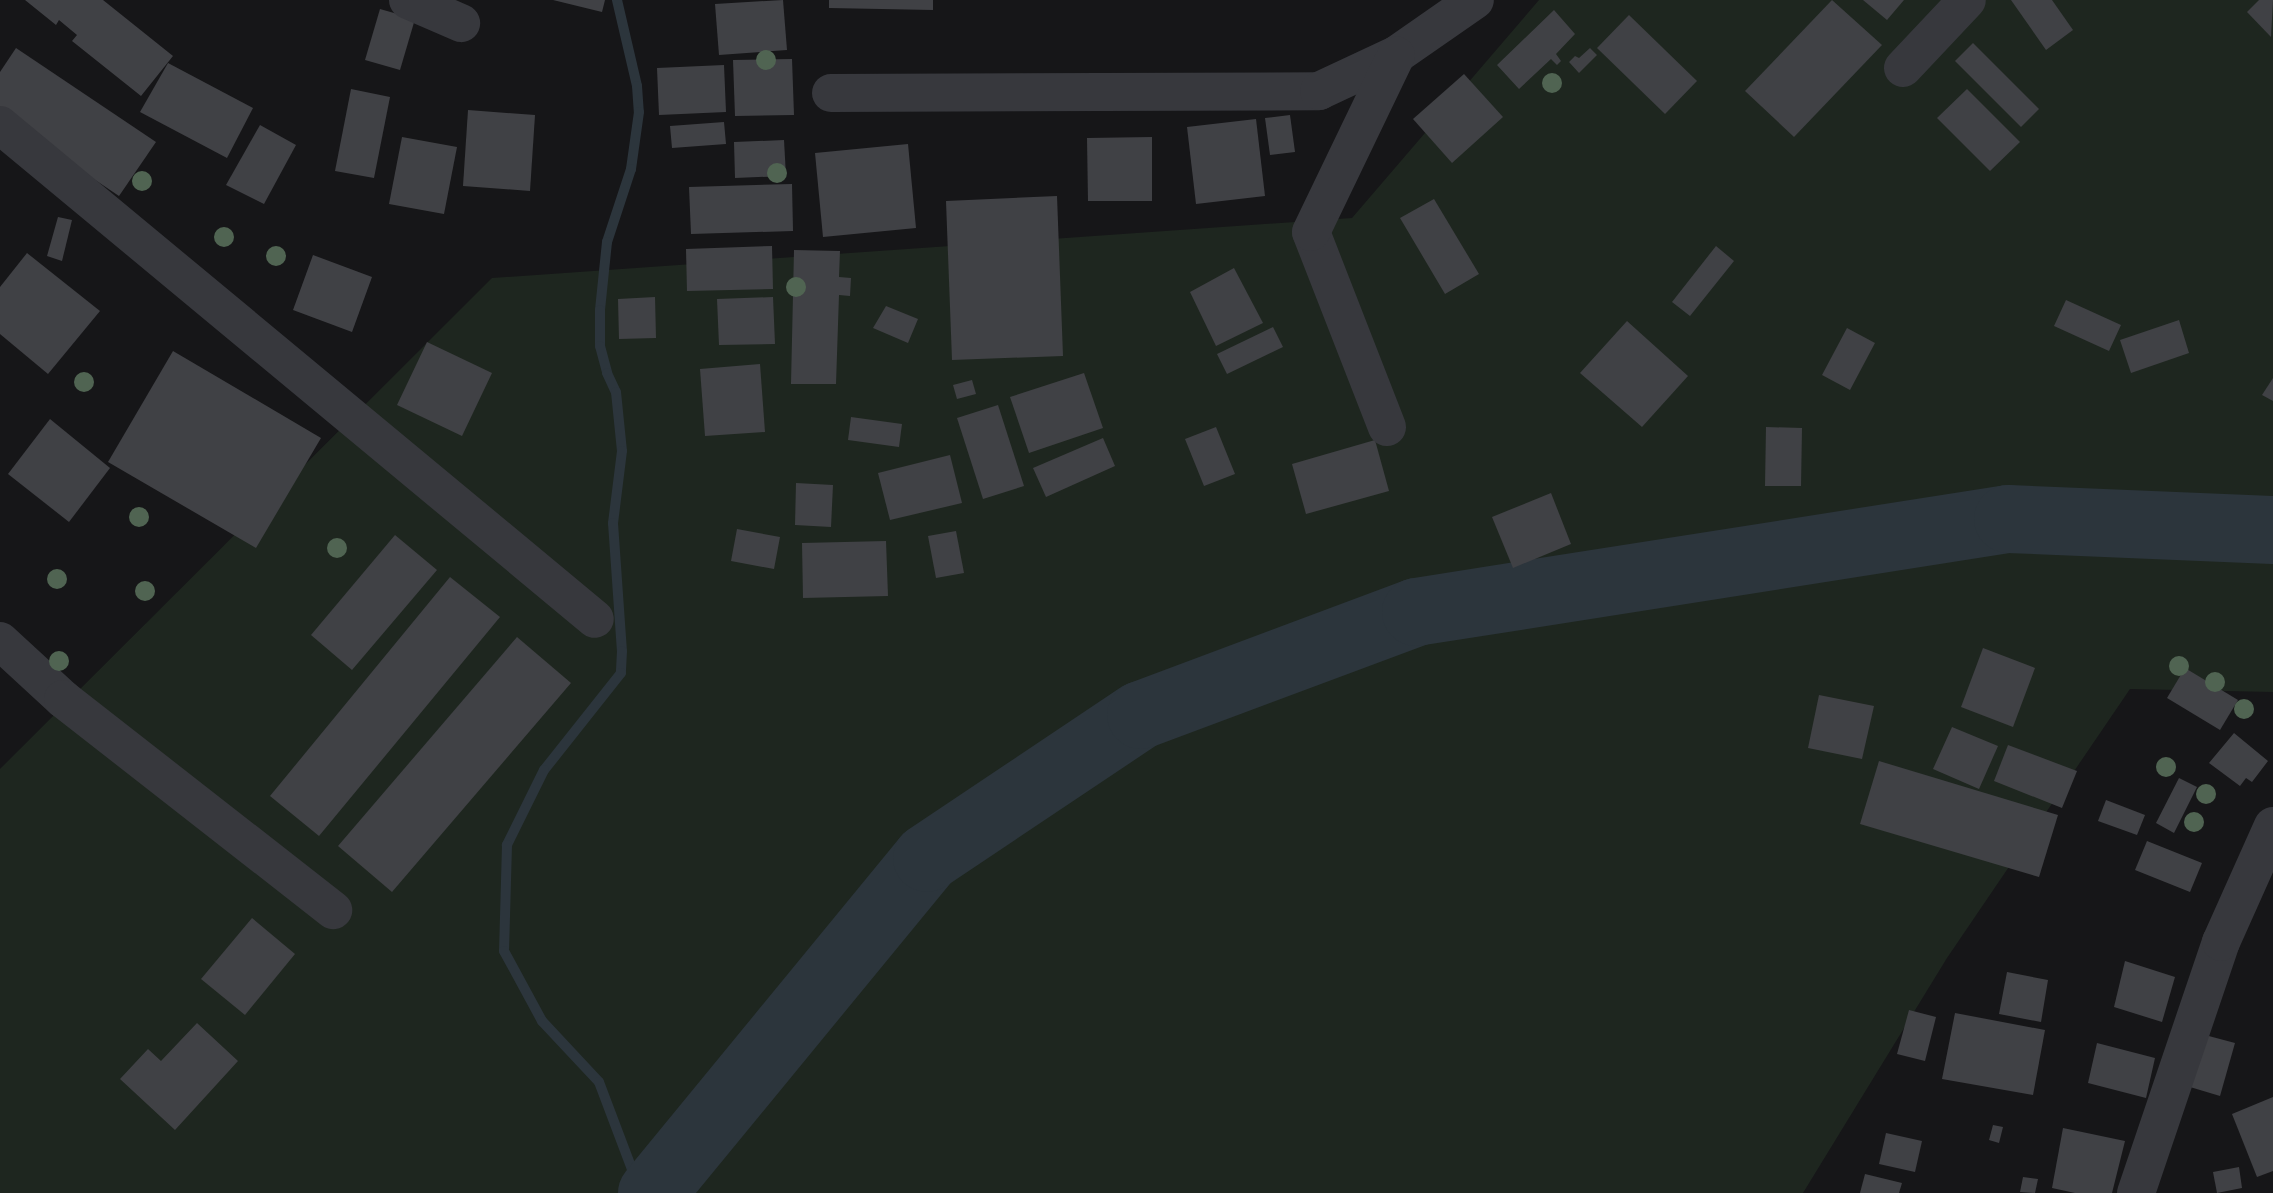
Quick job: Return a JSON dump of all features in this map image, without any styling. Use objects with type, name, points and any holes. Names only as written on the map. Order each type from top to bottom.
[{"type":"street","points":[[408,0],[461,23]]},
{"type":"street","points":[[831,93],[1318,91],[1396,55],[1475,0]]},
{"type":"street","points":[[1903,68],[1967,0]]},
{"type":"street","points":[[1387,427],[1311,232],[1396,55]]},
{"type":"street","points":[[0,125],[595,618]]},
{"type":"street","points":[[0,640],[63,699],[333,910]]},
{"type":"street","points":[[2136,1193],[2221,942],[2273,826]]},
{"type":"shaded area","points":[[1539,0],[2273,0],[2273,692],[2130,689],[1947,958],[1803,1193],[0,1193],[0,769],[492,278],[1352,218]]},
{"type":"building","points":[[25,0],[103,0],[173,56],[141,96],[72,41],[77,35],[59,20],[56,25]]},
{"type":"building","points":[[553,0],[605,0],[602,12]]},
{"type":"building","points":[[783,0],[787,50],[719,55],[715,4]]},
{"type":"building","points":[[829,0],[933,0],[933,10],[829,8]]},
{"type":"building","points":[[1832,0],[1882,45],[1794,137],[1745,91]]},
{"type":"building","points":[[1863,0],[1904,0],[1887,20]]},
{"type":"building","points":[[2011,0],[2052,0],[2073,30],[2046,50]]},
{"type":"building","points":[[2259,0],[2273,0],[2271,37],[2247,12]]},
{"type":"building","points":[[380,9],[415,19],[400,70],[365,60]]},
{"type":"building","points":[[1554,10],[1575,34],[1556,54],[1561,61],[1557,65],[1551,59],[1519,89],[1497,65]]},
{"type":"building","points":[[1629,15],[1697,81],[1665,114],[1597,48]]},
{"type":"building","points":[[1973,43],[2039,109],[2021,127],[1955,61]]},
{"type":"building","points":[[16,48],[156,142],[119,196],[0,116],[0,72]]},
{"type":"building","points":[[1590,48],[1597,55],[1579,73],[1569,62],[1575,56],[1579,58]]},
{"type":"building","points":[[792,59],[794,115],[735,116],[733,60]]},
{"type":"building","points":[[168,63],[253,108],[227,158],[140,112]]},
{"type":"building","points":[[724,65],[726,112],[659,115],[657,68]]},
{"type":"building","points":[[1464,74],[1503,117],[1452,163],[1413,119]]},
{"type":"building","points":[[351,89],[390,97],[374,178],[335,171]]},
{"type":"building","points":[[1967,89],[2020,142],[1990,171],[1937,118]]},
{"type":"building","points":[[468,110],[535,115],[530,191],[463,186]]},
{"type":"building","points":[[1290,115],[1295,152],[1270,155],[1265,118]]},
{"type":"building","points":[[1256,119],[1265,196],[1196,204],[1187,127]]},
{"type":"building","points":[[724,122],[726,144],[672,148],[670,126]]},
{"type":"building","points":[[260,125],[296,145],[264,204],[226,185]]},
{"type":"building","points":[[402,137],[457,147],[444,214],[389,204]]},
{"type":"building","points":[[1152,137],[1152,201],[1088,201],[1087,138]]},
{"type":"building","points":[[784,140],[786,176],[735,178],[734,142]]},
{"type":"building","points":[[908,144],[916,228],[823,237],[815,153]]},
{"type":"building","points":[[792,184],[793,231],[691,234],[689,187]]},
{"type":"building","points":[[1057,196],[1063,356],[952,360],[946,201]]},
{"type":"building","points":[[1434,199],[1479,274],[1445,294],[1400,218]]},
{"type":"building","points":[[58,217],[72,220],[62,261],[47,256]]},
{"type":"building","points":[[772,246],[773,289],[687,291],[686,249]]},
{"type":"building","points":[[1716,246],[1734,261],[1690,316],[1672,302]]},
{"type":"building","points":[[794,250],[840,251],[839,277],[851,278],[850,296],[839,295],[836,384],[791,384]]},
{"type":"building","points":[[27,253],[100,311],[48,374],[0,334],[0,287]]},
{"type":"building","points":[[313,255],[372,277],[352,332],[293,310]]},
{"type":"building","points":[[1234,268],[1263,323],[1216,346],[1190,292]]},
{"type":"building","points":[[655,297],[656,338],[619,339],[618,299]]},
{"type":"building","points":[[773,297],[775,344],[719,345],[717,299]]},
{"type":"building","points":[[2066,300],[2121,325],[2109,351],[2054,326]]},
{"type":"building","points":[[886,306],[918,319],[908,343],[873,328]]},
{"type":"building","points":[[2179,320],[2189,353],[2131,373],[2120,340]]},
{"type":"building","points":[[1627,321],[1688,376],[1642,427],[1580,373]]},
{"type":"building","points":[[1273,327],[1283,347],[1227,374],[1217,354]]},
{"type":"building","points":[[1847,328],[1875,343],[1850,390],[1822,375]]},
{"type":"building","points":[[427,342],[492,373],[462,436],[397,405]]},
{"type":"building","points":[[173,351],[321,438],[256,548],[108,462]]},
{"type":"building","points":[[760,364],[765,432],[705,436],[700,369]]},
{"type":"building","points":[[1084,373],[1103,428],[1029,453],[1010,397]]},
{"type":"building","points":[[2273,378],[2273,401],[2262,395]]},
{"type":"building","points":[[972,380],[976,394],[957,399],[953,385]]},
{"type":"building","points":[[998,405],[1024,486],[983,499],[957,418]]},
{"type":"building","points":[[851,417],[902,424],[899,447],[848,440]]},
{"type":"building","points":[[50,419],[110,468],[69,522],[8,474]]},
{"type":"building","points":[[1216,427],[1235,474],[1204,486],[1185,439]]},
{"type":"building","points":[[1766,427],[1802,428],[1801,486],[1765,486]]},
{"type":"building","points":[[1103,438],[1115,466],[1046,497],[1033,468]]},
{"type":"building","points":[[1375,440],[1389,491],[1306,514],[1292,464]]},
{"type":"building","points":[[950,455],[962,503],[890,520],[878,473]]},
{"type":"building","points":[[796,483],[833,485],[831,527],[795,525]]},
{"type":"building","points":[[1551,493],[1571,544],[1513,568],[1492,517]]},
{"type":"building","points":[[737,529],[780,537],[774,569],[731,561]]},
{"type":"building","points":[[956,531],[964,573],[936,578],[928,536]]},
{"type":"building","points":[[395,535],[437,570],[352,670],[311,635]]},
{"type":"building","points":[[886,541],[888,596],[803,598],[802,543]]},
{"type":"building","points":[[450,577],[500,617],[319,836],[270,796]]},
{"type":"building","points":[[517,637],[571,683],[392,892],[338,846]]},
{"type":"building","points":[[1983,648],[2035,668],[2013,727],[1961,707]]},
{"type":"building","points":[[2185,668],[2238,700],[2220,730],[2167,698]]},
{"type":"building","points":[[1819,695],[1874,706],[1862,759],[1808,748]]},
{"type":"building","points":[[1952,727],[1998,746],[1979,789],[1933,769]]},
{"type":"building","points":[[2234,733],[2268,761],[2252,782],[2246,778],[2240,786],[2209,763]]},
{"type":"building","points":[[2008,745],[2077,771],[2062,808],[1994,781]]},
{"type":"building","points":[[1879,761],[2058,815],[2039,877],[1860,824]]},
{"type":"building","points":[[2179,778],[2197,787],[2174,833],[2156,823]]},
{"type":"building","points":[[2106,800],[2145,815],[2137,835],[2098,821]]},
{"type":"building","points":[[2147,841],[2202,863],[2190,892],[2135,870]]},
{"type":"building","points":[[252,918],[295,954],[245,1015],[201,979]]},
{"type":"building","points":[[2125,961],[2175,977],[2162,1022],[2114,1007]]},
{"type":"building","points":[[2007,972],[2048,980],[2041,1022],[1999,1014]]},
{"type":"building","points":[[1909,1010],[1936,1017],[1925,1061],[1897,1054]]},
{"type":"building","points":[[1955,1013],[2045,1030],[2033,1095],[1942,1079]]},
{"type":"building","points":[[197,1023],[238,1061],[175,1130],[120,1079],[148,1049],[161,1061]]},
{"type":"building","points":[[2205,1035],[2235,1043],[2220,1096],[2190,1087]]},
{"type":"building","points":[[2097,1043],[2155,1058],[2146,1098],[2088,1083]]},
{"type":"building","points":[[2273,1097],[2273,1171],[2257,1177],[2232,1114]]},
{"type":"building","points":[[1993,1125],[2003,1127],[1999,1143],[1989,1140]]},
{"type":"building","points":[[2063,1128],[2125,1141],[2112,1193],[2075,1193],[2052,1188]]},
{"type":"building","points":[[1886,1133],[1922,1141],[1915,1172],[1879,1164]]},
{"type":"building","points":[[2239,1167],[2242,1188],[2217,1193],[2213,1172]]},
{"type":"building","points":[[1865,1174],[1902,1183],[1899,1193],[1860,1193]]},
{"type":"building","points":[[2023,1177],[2038,1179],[2035,1193],[2020,1192]]},
{"type":"waterway","points":[[617,0],[637,86],[639,112],[631,169],[607,242],[600,310],[600,346],[607,373],[616,392],[622,451],[613,523],[622,651],[621,673],[544,770],[507,845],[504,951],[542,1021],[599,1082],[641,1193]]},
{"type":"waterway","points":[[652,1193],[927,858],[1141,715],[1416,612],[2008,519],[2273,530]]}]
